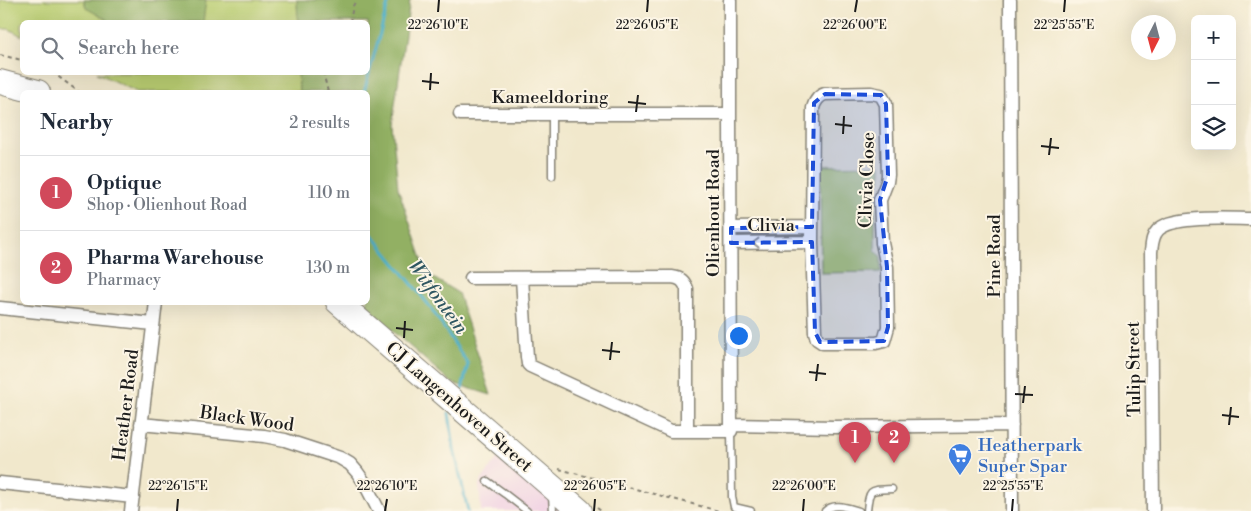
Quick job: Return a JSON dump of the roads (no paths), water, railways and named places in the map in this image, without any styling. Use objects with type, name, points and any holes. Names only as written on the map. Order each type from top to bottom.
[{"type":"highway","points":[[0,82],[30,90]]},
{"type":"highway","name":"CJ Langenhoven Street","points":[[341,305],[580,511]]},
{"type":"street","name":"Olienhout Road","points":[[730,0],[731,428]]},
{"type":"street","name":"Pine Road","points":[[1010,0],[1012,511]]},
{"type":"street","name":"Clivia Close","points":[[872,93],[881,95],[886,104],[888,175],[880,200],[882,243],[887,267],[888,327],[884,341],[864,344],[828,344],[817,339],[815,332],[812,227],[814,103],[820,96],[825,94],[872,93]]},
{"type":"street","name":"Kameeldoring","points":[[460,114],[730,114]]},
{"type":"street","name":"Tulip Street","points":[[1153,511],[1151,252],[1153,236],[1159,228],[1175,221],[1251,219]]},
{"type":"street","name":"Clivia","points":[[731,228],[812,227]]},
{"type":"street","name":"Clivia","points":[[731,243],[812,242]]},
{"type":"street","points":[[471,278],[672,277],[682,280],[687,289],[687,431]]},
{"type":"street","points":[[522,278],[528,364],[668,430],[1012,425]]},
{"type":"street","name":"Heather Road","points":[[131,511],[156,305]]},
{"type":"street","points":[[0,308],[153,324]]},
{"type":"street","name":"Black Wood","points":[[140,424],[264,436],[284,440],[340,458],[350,464],[357,472],[379,511]]},
{"type":"street","points":[[0,483],[133,497]]},
{"type":"lane","points":[[552,114],[552,176]]},
{"type":"lane","points":[[731,428],[732,497],[734,506],[751,511]]},
{"type":"lane","points":[[513,453],[552,497],[553,511]]},
{"type":"lane","points":[[487,482],[527,511]]},
{"type":"lane","points":[[867,511],[870,492],[873,490],[892,489]]},
{"type":"lane","points":[[825,511],[828,508],[837,506],[859,511]]},
{"type":"waterway","name":"Witfontein","points":[[370,70],[389,0]]},
{"type":"waterway","name":"Witfontein","points":[[365,90],[369,75]]},
{"type":"waterway","name":"Witfontein","points":[[370,232],[428,304],[468,364],[462,389]]},
{"type":"waterway","name":"Witfontein","points":[[449,413],[454,449],[468,511]]},
{"type":"place","name":"Optique","points":[[855,463]]},
{"type":"place","name":"Pharma Warehouse","points":[[894,463]]},
{"type":"place","name":"Heatherpark Super Spar","points":[[960,476]]}]
